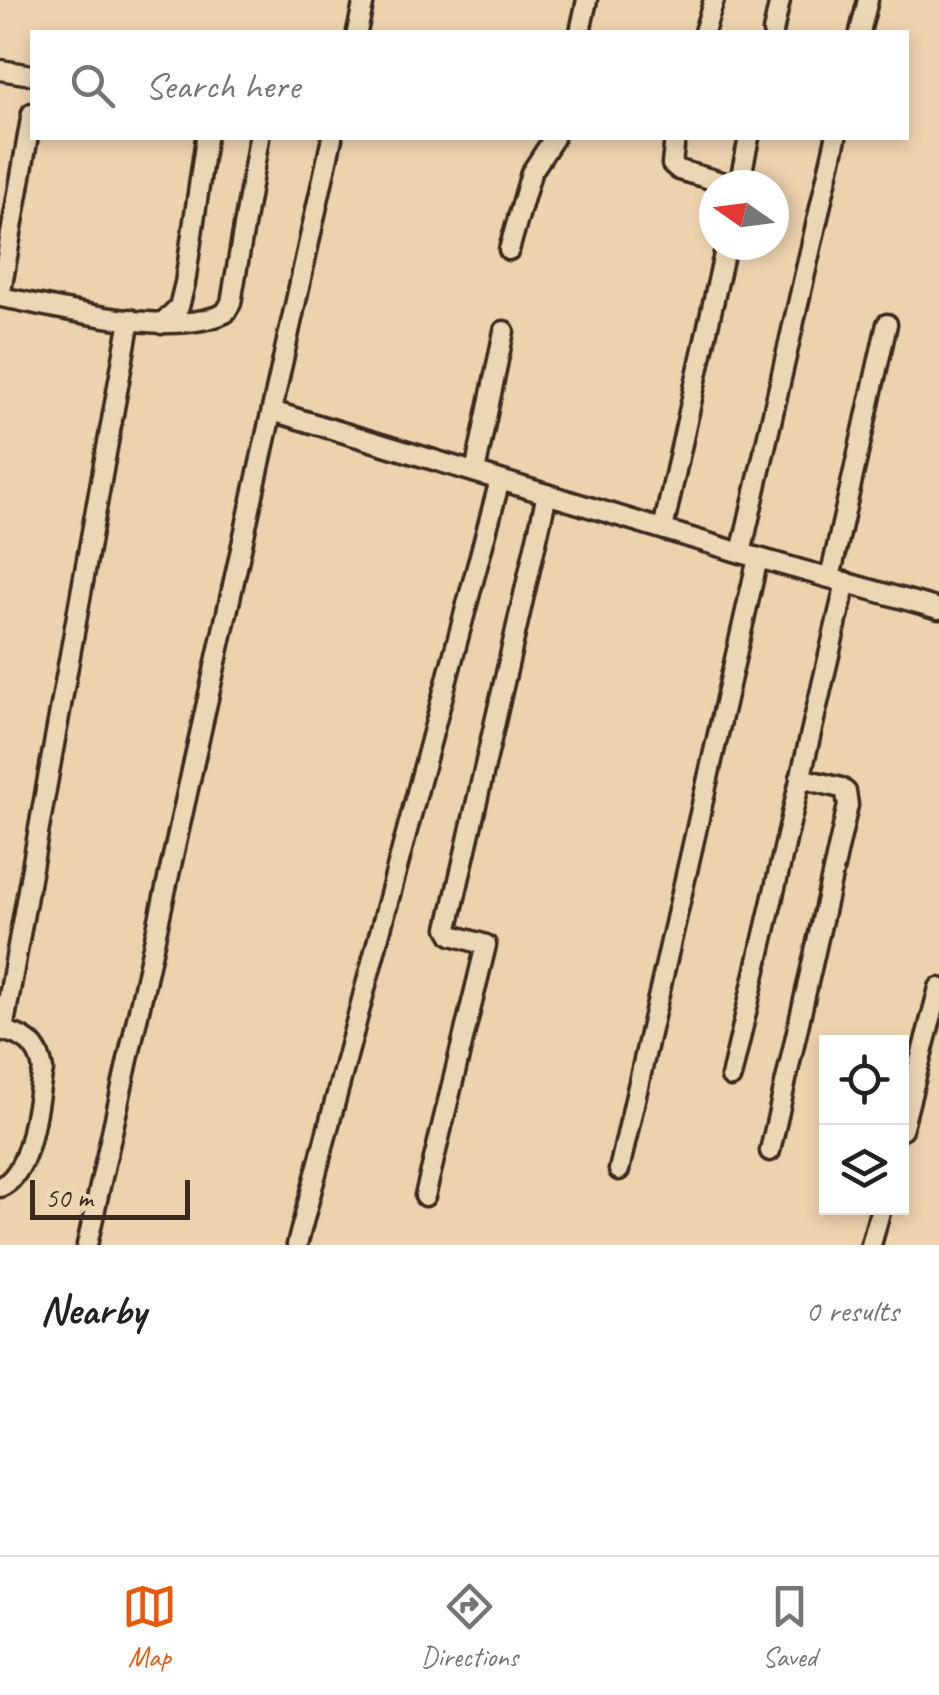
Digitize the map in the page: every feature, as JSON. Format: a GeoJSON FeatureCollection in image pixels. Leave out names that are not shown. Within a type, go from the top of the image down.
{"type":"FeatureCollection","features":[{"type":"Feature","properties":{"kind":"street"},"geometry":{"type":"LineString","coordinates":[[356,30],[364,0]]}},
{"type":"Feature","properties":{"kind":"street"},"geometry":{"type":"LineString","coordinates":[[580,30],[588,0]]}},
{"type":"Feature","properties":{"kind":"street"},"geometry":{"type":"LineString","coordinates":[[705,30],[714,0]]}},
{"type":"Feature","properties":{"kind":"street"},"geometry":{"type":"LineString","coordinates":[[773,30],[780,0]]}},
{"type":"Feature","properties":{"kind":"street"},"geometry":{"type":"LineString","coordinates":[[860,30],[868,0]]}},
{"type":"Feature","properties":{"kind":"street"},"geometry":{"type":"LineString","coordinates":[[0,70],[30,75]]}},
{"type":"Feature","properties":{"kind":"street"},"geometry":{"type":"LineString","coordinates":[[30,124],[0,297],[160,324],[214,318],[225,314],[231,303],[260,140]]}},
{"type":"Feature","properties":{"kind":"street"},"geometry":{"type":"LineString","coordinates":[[160,324],[179,307],[206,140]]}},
{"type":"Feature","properties":{"kind":"street"},"geometry":{"type":"LineString","coordinates":[[87,1245],[332,140]]}},
{"type":"Feature","properties":{"kind":"street"},"geometry":{"type":"LineString","coordinates":[[508,250],[531,173],[553,140]]}},
{"type":"Feature","properties":{"kind":"street"},"geometry":{"type":"LineString","coordinates":[[674,140],[672,164],[678,170],[699,175]]}},
{"type":"Feature","properties":{"kind":"street"},"geometry":{"type":"LineString","coordinates":[[740,170],[749,140]]}},
{"type":"Feature","properties":{"kind":"street"},"geometry":{"type":"LineString","coordinates":[[619,1170],[836,140]]}},
{"type":"Feature","properties":{"kind":"street"},"geometry":{"type":"LineString","coordinates":[[662,529],[723,260]]}},
{"type":"Feature","properties":{"kind":"street"},"geometry":{"type":"LineString","coordinates":[[0,1187],[18,1175],[26,1158],[42,1070],[35,1046],[26,1038],[1,1030],[130,319]]}},
{"type":"Feature","properties":{"kind":"street"},"geometry":{"type":"LineString","coordinates":[[731,1077],[800,778],[887,324]]}},
{"type":"Feature","properties":{"kind":"street"},"geometry":{"type":"LineString","coordinates":[[476,472],[504,331]]}},
{"type":"Feature","properties":{"kind":"street"},"geometry":{"type":"LineString","coordinates":[[272,411],[749,556],[939,608]]}},
{"type":"Feature","properties":{"kind":"street"},"geometry":{"type":"LineString","coordinates":[[297,1245],[500,480]]}},
{"type":"Feature","properties":{"kind":"street"},"geometry":{"type":"LineString","coordinates":[[425,1196],[486,946],[452,935],[448,928],[547,494]]}},
{"type":"Feature","properties":{"kind":"street"},"geometry":{"type":"LineString","coordinates":[[770,1151],[848,805],[842,788],[800,778]]}},
{"type":"Feature","properties":{"kind":"street"},"geometry":{"type":"LineString","coordinates":[[903,1125],[939,988]]}},
{"type":"Feature","properties":{"kind":"street"},"geometry":{"type":"LineString","coordinates":[[871,1245],[879,1215]]}}]}
